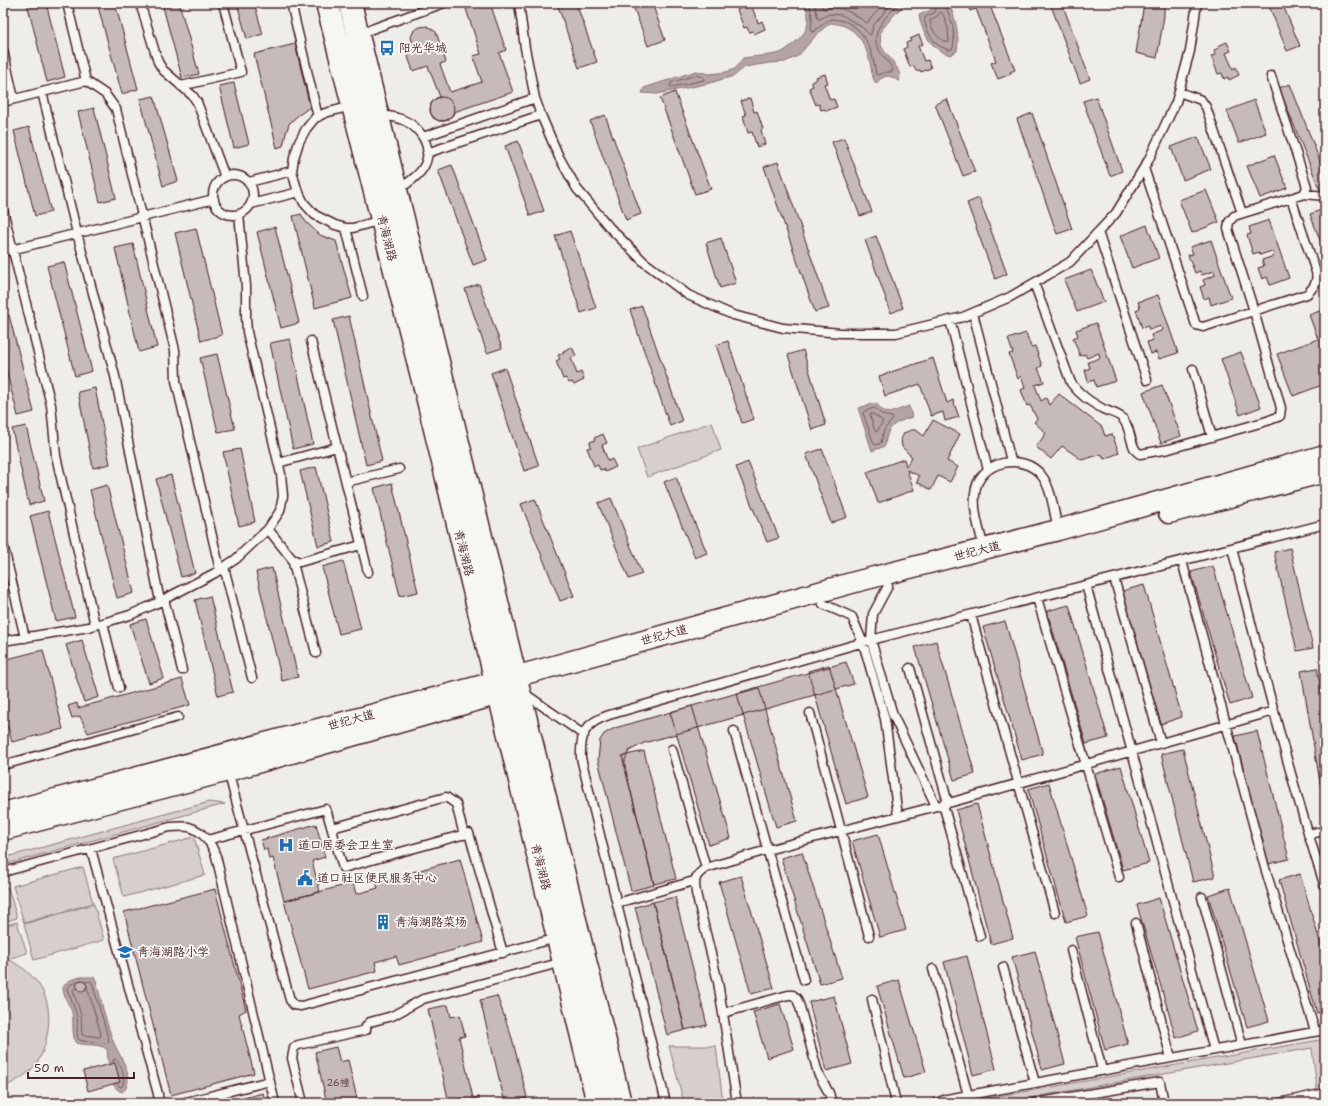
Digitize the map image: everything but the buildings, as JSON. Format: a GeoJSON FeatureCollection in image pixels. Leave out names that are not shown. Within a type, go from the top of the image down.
{"type":"FeatureCollection","features":[{"type":"Feature","properties":{"kind":"main road","name":"青海湖路"},"geometry":{"type":"LineString","coordinates":[[327,3],[366,105],[396,191],[392,217]]}},
{"type":"Feature","properties":{"kind":"main road","name":"青海湖路"},"geometry":{"type":"LineString","coordinates":[[350,3],[358,34],[366,105],[392,217],[507,685],[620,1103]]}},
{"type":"Feature","properties":{"kind":"main road","name":"青海湖路"},"geometry":{"type":"LineString","coordinates":[[507,685],[558,938],[598,1103]]}},
{"type":"Feature","properties":{"kind":"street","name":"世纪大道"},"geometry":{"type":"LineString","coordinates":[[3,830],[228,771],[507,685],[855,582],[984,550],[1325,455]]}},
{"type":"Feature","properties":{"kind":"street","name":"世纪大道"},"geometry":{"type":"LineString","coordinates":[[3,813],[823,604],[1325,472]]}},
{"type":"Feature","properties":{"kind":"lane"},"geometry":{"type":"LineString","coordinates":[[67,3],[86,81],[105,94],[116,109],[175,350],[176,381],[222,568],[252,678]]}},
{"type":"Feature","properties":{"kind":"lane"},"geometry":{"type":"LineString","coordinates":[[140,3],[158,62],[163,70],[193,96],[197,102],[225,177]]}},
{"type":"Feature","properties":{"kind":"lane"},"geometry":{"type":"LineString","coordinates":[[181,86],[241,72],[223,3]]}},
{"type":"Feature","properties":{"kind":"lane"},"geometry":{"type":"LineString","coordinates":[[291,3],[318,117]]}},
{"type":"Feature","properties":{"kind":"lane"},"geometry":{"type":"LineString","coordinates":[[358,34],[444,3]]}},
{"type":"Feature","properties":{"kind":"lane"},"geometry":{"type":"LineString","coordinates":[[519,3],[525,48],[535,98],[541,115],[559,157],[577,189],[610,228],[644,262],[688,295],[733,315],[789,329],[841,333],[896,332],[950,320],[973,313],[1010,297],[1070,262],[1116,213],[1144,168],[1176,102],[1190,51],[1197,3]]}},
{"type":"Feature","properties":{"kind":"lane"},"geometry":{"type":"LineString","coordinates":[[3,50],[14,99]]}},
{"type":"Feature","properties":{"kind":"lane"},"geometry":{"type":"LineString","coordinates":[[1271,76],[1307,187],[1304,194]]}},
{"type":"Feature","properties":{"kind":"lane"},"geometry":{"type":"LineString","coordinates":[[3,102],[86,81]]}},
{"type":"Feature","properties":{"kind":"lane"},"geometry":{"type":"LineString","coordinates":[[42,92],[76,233],[115,376],[162,600],[182,670]]}},
{"type":"Feature","properties":{"kind":"lane"},"geometry":{"type":"LineString","coordinates":[[1179,92],[1201,100],[1206,107],[1242,213]]}},
{"type":"Feature","properties":{"kind":"lane"},"geometry":{"type":"LineString","coordinates":[[423,137],[535,98]]}},
{"type":"Feature","properties":{"kind":"lane"},"geometry":{"type":"LineString","coordinates":[[392,217],[353,228],[346,228],[335,225],[315,215],[304,203],[298,192],[292,171],[299,142],[306,129],[315,118],[325,113],[366,105],[404,120],[420,132],[427,147],[427,153],[423,168],[414,178],[396,191]]}},
{"type":"Feature","properties":{"kind":"lane"},"geometry":{"type":"LineString","coordinates":[[427,153],[541,115]]}},
{"type":"Feature","properties":{"kind":"lane"},"geometry":{"type":"LineString","coordinates":[[1144,168],[1196,325],[1203,327],[1307,294],[1314,287],[1317,279],[1316,272],[1291,198]]}},
{"type":"Feature","properties":{"kind":"lane"},"geometry":{"type":"LineString","coordinates":[[249,182],[292,171]]}},
{"type":"Feature","properties":{"kind":"lane"},"geometry":{"type":"LineString","coordinates":[[231,175],[238,175],[249,182],[253,194],[251,204],[245,211],[232,215],[220,210],[214,199],[215,186],[219,180],[231,175]]}},
{"type":"Feature","properties":{"kind":"lane"},"geometry":{"type":"LineString","coordinates":[[251,204],[298,192]]}},
{"type":"Feature","properties":{"kind":"lane"},"geometry":{"type":"LineString","coordinates":[[1034,283],[1071,383],[1080,394],[1122,419],[1128,428],[1134,447],[1140,454],[1169,449],[1267,421],[1280,416],[1280,408],[1254,311],[1228,229],[1229,222],[1234,216],[1242,213],[1304,194],[1325,196]]}},
{"type":"Feature","properties":{"kind":"lane"},"geometry":{"type":"LineString","coordinates":[[3,252],[214,199]]}},
{"type":"Feature","properties":{"kind":"lane"},"geometry":{"type":"LineString","coordinates":[[3,210],[51,405],[56,456],[99,624],[119,688]]}},
{"type":"Feature","properties":{"kind":"lane"},"geometry":{"type":"LineString","coordinates":[[3,641],[99,624],[130,614],[162,600],[236,559],[268,529],[280,511],[283,496],[281,474],[247,332],[246,286],[239,214]]}},
{"type":"Feature","properties":{"kind":"lane"},"geometry":{"type":"LineString","coordinates":[[346,228],[363,296]]}},
{"type":"Feature","properties":{"kind":"lane"},"geometry":{"type":"LineString","coordinates":[[1098,232],[1147,380]]}},
{"type":"Feature","properties":{"kind":"lane"},"geometry":{"type":"LineString","coordinates":[[973,313],[1011,461]]}},
{"type":"Feature","properties":{"kind":"lane"},"geometry":{"type":"LineString","coordinates":[[950,320],[988,470]]}},
{"type":"Feature","properties":{"kind":"lane"},"geometry":{"type":"LineString","coordinates":[[311,341],[368,572]]}},
{"type":"Feature","properties":{"kind":"lane"},"geometry":{"type":"LineString","coordinates":[[1193,370],[1212,437]]}},
{"type":"Feature","properties":{"kind":"lane"},"geometry":{"type":"LineString","coordinates":[[278,463],[337,447]]}},
{"type":"Feature","properties":{"kind":"lane"},"geometry":{"type":"LineString","coordinates":[[984,550],[975,506],[975,493],[979,480],[988,470],[999,464],[1011,461],[1023,463],[1034,468],[1043,477],[1048,488],[1058,530]]}},
{"type":"Feature","properties":{"kind":"lane"},"geometry":{"type":"LineString","coordinates":[[346,482],[399,469]]}},
{"type":"Feature","properties":{"kind":"lane"},"geometry":{"type":"LineString","coordinates":[[666,1103],[581,758],[581,743],[587,727],[597,719],[871,640],[1325,524]]}},
{"type":"Feature","properties":{"kind":"lane"},"geometry":{"type":"LineString","coordinates":[[268,529],[292,558],[300,562],[361,545]]}},
{"type":"Feature","properties":{"kind":"lane"},"geometry":{"type":"LineString","coordinates":[[3,544],[25,638]]}},
{"type":"Feature","properties":{"kind":"lane"},"geometry":{"type":"LineString","coordinates":[[1232,548],[1308,834],[1325,887]]}},
{"type":"Feature","properties":{"kind":"lane"},"geometry":{"type":"LineString","coordinates":[[292,558],[316,653]]}},
{"type":"Feature","properties":{"kind":"lane"},"geometry":{"type":"LineString","coordinates":[[1182,561],[1265,868],[1315,1032]]}},
{"type":"Feature","properties":{"kind":"lane"},"geometry":{"type":"LineString","coordinates":[[1114,578],[1161,743]]}},
{"type":"Feature","properties":{"kind":"lane"},"geometry":{"type":"LineString","coordinates":[[888,586],[873,614],[871,640],[893,715],[942,804]]}},
{"type":"Feature","properties":{"kind":"lane"},"geometry":{"type":"LineString","coordinates":[[1086,586],[1214,1050]]}},
{"type":"Feature","properties":{"kind":"lane"},"geometry":{"type":"LineString","coordinates":[[1037,598],[1119,877]]}},
{"type":"Feature","properties":{"kind":"lane"},"geometry":{"type":"LineString","coordinates":[[823,604],[852,617],[863,643],[885,719],[898,816]]}},
{"type":"Feature","properties":{"kind":"lane"},"geometry":{"type":"LineString","coordinates":[[971,615],[1055,913]]}},
{"type":"Feature","properties":{"kind":"lane"},"geometry":{"type":"LineString","coordinates":[[910,668],[942,804],[980,936]]}},
{"type":"Feature","properties":{"kind":"lane"},"geometry":{"type":"LineString","coordinates":[[507,685],[584,734]]}},
{"type":"Feature","properties":{"kind":"lane"},"geometry":{"type":"LineString","coordinates":[[737,1103],[718,982],[696,893],[694,880],[699,872],[706,868],[767,850],[1087,764],[1274,710]]}},
{"type":"Feature","properties":{"kind":"lane"},"geometry":{"type":"LineString","coordinates":[[810,713],[869,936]]}},
{"type":"Feature","properties":{"kind":"lane"},"geometry":{"type":"LineString","coordinates":[[3,765],[178,717]]}},
{"type":"Feature","properties":{"kind":"lane"},"geometry":{"type":"LineString","coordinates":[[734,731],[804,980]]}},
{"type":"Feature","properties":{"kind":"lane"},"geometry":{"type":"LineString","coordinates":[[672,749],[706,868]]}},
{"type":"Feature","properties":{"kind":"lane"},"geometry":{"type":"LineString","coordinates":[[228,771],[290,1000],[294,1005],[301,1006],[558,938]]}},
{"type":"Feature","properties":{"kind":"lane"},"geometry":{"type":"LineString","coordinates":[[332,828],[446,797],[456,804],[464,835]]}},
{"type":"Feature","properties":{"kind":"lane"},"geometry":{"type":"LineString","coordinates":[[207,840],[326,809],[343,868],[469,833],[502,953]]}},
{"type":"Feature","properties":{"kind":"lane"},"geometry":{"type":"LineString","coordinates":[[3,872],[170,827],[189,827],[202,834],[213,847],[216,856],[275,1103]]}},
{"type":"Feature","properties":{"kind":"lane"},"geometry":{"type":"LineString","coordinates":[[1308,834],[1325,831]]}},
{"type":"Feature","properties":{"kind":"lane"},"geometry":{"type":"LineString","coordinates":[[91,849],[158,1094],[159,1103]]}},
{"type":"Feature","properties":{"kind":"lane"},"geometry":{"type":"LineString","coordinates":[[617,903],[694,880]]}},
{"type":"Feature","properties":{"kind":"lane"},"geometry":{"type":"LineString","coordinates":[[1202,897],[1242,1045]]}},
{"type":"Feature","properties":{"kind":"lane"},"geometry":{"type":"LineString","coordinates":[[1136,923],[1171,1058]]}},
{"type":"Feature","properties":{"kind":"lane"},"geometry":{"type":"LineString","coordinates":[[1071,950],[1102,1070]]}},
{"type":"Feature","properties":{"kind":"lane"},"geometry":{"type":"LineString","coordinates":[[303,1103],[292,1058],[294,1048],[298,1045],[366,1030],[366,1026],[370,1022],[392,1016],[423,1000],[564,961]]}},
{"type":"Feature","properties":{"kind":"lane"},"geometry":{"type":"LineString","coordinates":[[1003,967],[1035,1083]]}},
{"type":"Feature","properties":{"kind":"lane"},"geometry":{"type":"LineString","coordinates":[[933,969],[968,1095]]}},
{"type":"Feature","properties":{"kind":"lane"},"geometry":{"type":"LineString","coordinates":[[723,1013],[788,995],[793,995],[797,999],[800,1007],[818,1073],[829,1093],[832,1103]]}},
{"type":"Feature","properties":{"kind":"lane"},"geometry":{"type":"LineString","coordinates":[[872,999],[896,1103]]}},
{"type":"Feature","properties":{"kind":"lane"},"geometry":{"type":"LineString","coordinates":[[936,1103],[946,1099],[1325,1030]]}},
{"type":"Feature","properties":{"kind":"lane"},"geometry":{"type":"LineString","coordinates":[[182,1103],[270,1081]]}},
{"type":"Feature","properties":{"kind":"lane"},"geometry":{"type":"LineString","coordinates":[[1034,1103],[1160,1082],[1164,1103]]}},
{"type":"Feature","properties":{"kind":"lane"},"geometry":{"type":"LineString","coordinates":[[1279,1103],[1325,1093]]}},
{"type":"Feature","properties":{"kind":"shaded area"},"geometry":{"type":"Polygon","coordinates":[[[712,422],[721,450],[647,477],[637,449],[712,422]]]}},
{"type":"Feature","properties":{"kind":"shaded area"},"geometry":{"type":"Polygon","coordinates":[[[209,802],[225,804],[3,865],[3,858],[209,802]]]}},
{"type":"Feature","properties":{"kind":"shaded area"},"geometry":{"type":"Polygon","coordinates":[[[194,837],[205,875],[124,897],[113,859],[194,837]]]}},
{"type":"Feature","properties":{"kind":"shaded area"},"geometry":{"type":"Polygon","coordinates":[[[83,867],[93,903],[24,923],[13,886],[83,867]]]}},
{"type":"Feature","properties":{"kind":"shaded area"},"geometry":{"type":"Polygon","coordinates":[[[8,887],[17,918],[3,922],[3,888],[8,887]]]}},
{"type":"Feature","properties":{"kind":"shaded area"},"geometry":{"type":"Polygon","coordinates":[[[94,904],[104,940],[34,960],[24,924],[94,904]]]}},
{"type":"Feature","properties":{"kind":"shaded area"},"geometry":{"type":"Polygon","coordinates":[[[17,922],[27,953],[8,959],[30,974],[43,992],[47,1002],[49,1014],[48,1026],[46,1040],[41,1056],[31,1070],[3,1088],[3,926],[17,922]]]}},
{"type":"Feature","properties":{"kind":"shaded area"},"geometry":{"type":"Polygon","coordinates":[[[1325,1039],[1325,1088],[1317,1089],[1312,1048],[1000,1103],[960,1103],[1325,1039]]]}},
{"type":"Feature","properties":{"kind":"shaded area"},"geometry":{"type":"Polygon","coordinates":[[[669,1046],[716,1046],[723,1103],[684,1103],[669,1046]]]}},
{"type":"Feature","properties":{"kind":"water"},"geometry":{"type":"Polygon","coordinates":[[[805,3],[906,3],[880,32],[881,45],[897,67],[900,77],[899,82],[890,76],[887,76],[881,78],[876,84],[872,75],[867,52],[860,39],[845,26],[830,23],[817,34],[798,56],[785,62],[745,67],[734,76],[706,84],[657,94],[642,93],[644,88],[696,71],[710,74],[726,72],[735,69],[743,58],[771,55],[782,52],[802,35],[807,26],[808,16],[805,3]]]}},
{"type":"Feature","properties":{"kind":"water"},"geometry":{"type":"Polygon","coordinates":[[[932,3],[949,3],[956,26],[958,44],[957,51],[950,55],[935,47],[927,37],[921,24],[919,15],[931,10],[932,3]]]}},
{"type":"Feature","properties":{"kind":"water"},"geometry":{"type":"Polygon","coordinates":[[[876,403],[882,410],[890,413],[909,406],[912,417],[900,421],[892,426],[886,439],[885,446],[872,451],[858,408],[876,403]]]}},
{"type":"Feature","properties":{"kind":"water"},"geometry":{"type":"Polygon","coordinates":[[[81,977],[94,977],[96,980],[103,1009],[114,1043],[126,1069],[128,1079],[127,1085],[122,1092],[117,1089],[111,1080],[107,1049],[96,1045],[76,1043],[74,1039],[72,1012],[65,997],[63,988],[68,982],[81,977]]]}},
{"type":"Feature","properties":{"kind":"place","name":"阳光华城"},"geometry":{"type":"Point","coordinates":[387,48]}},
{"type":"Feature","properties":{"kind":"place","name":"道口居委会卫生室"},"geometry":{"type":"Point","coordinates":[286,845]}},
{"type":"Feature","properties":{"kind":"place","name":"道口社区便民服务中心"},"geometry":{"type":"Point","coordinates":[305,878]}},
{"type":"Feature","properties":{"kind":"place","name":"青海湖路菜场"},"geometry":{"type":"Point","coordinates":[383,922]}},
{"type":"Feature","properties":{"kind":"place","name":"青海湖路小学"},"geometry":{"type":"Point","coordinates":[125,952]}}]}
